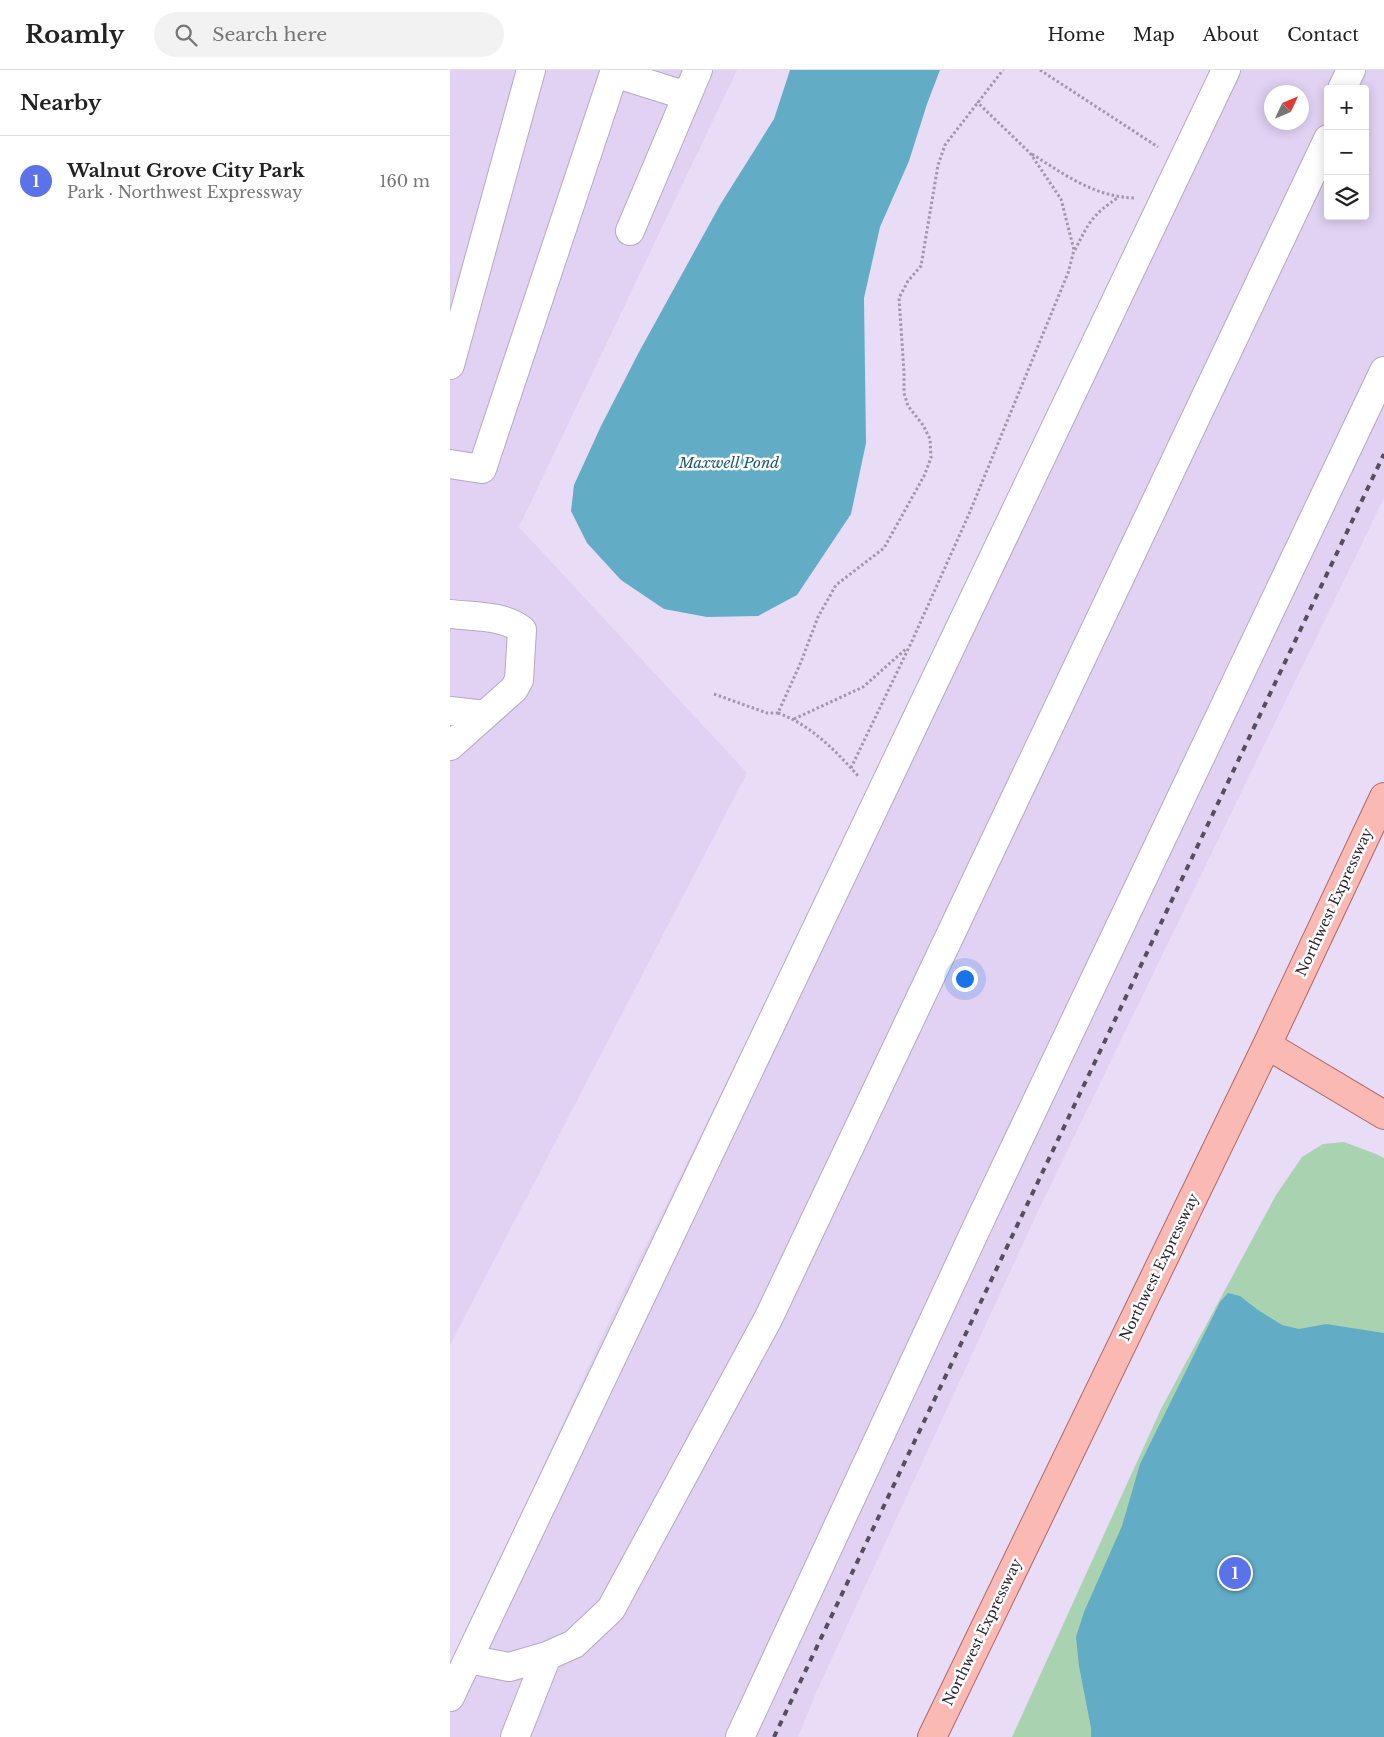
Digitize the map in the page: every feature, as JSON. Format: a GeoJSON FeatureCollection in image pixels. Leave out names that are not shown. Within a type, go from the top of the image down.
{"type":"FeatureCollection","features":[{"type":"Feature","properties":{"kind":"main road","name":"Northwest Expressway"},"geometry":{"type":"LineString","coordinates":[[932,1737],[1267,1045],[1384,797]]}},
{"type":"Feature","properties":{"kind":"main road"},"geometry":{"type":"LineString","coordinates":[[1267,1045],[1384,1115]]}},
{"type":"Feature","properties":{"kind":"lane"},"geometry":{"type":"LineString","coordinates":[[450,365],[531,70]]}},
{"type":"Feature","properties":{"kind":"lane"},"geometry":{"type":"LineString","coordinates":[[630,231],[698,70]]}},
{"type":"Feature","properties":{"kind":"lane"},"geometry":{"type":"LineString","coordinates":[[450,1697],[1226,70]]}},
{"type":"Feature","properties":{"kind":"lane"},"geometry":{"type":"LineString","coordinates":[[1344,85],[1351,70]]}},
{"type":"Feature","properties":{"kind":"lane"},"geometry":{"type":"LineString","coordinates":[[450,464],[482,469],[610,71],[687,96]]}},
{"type":"Feature","properties":{"kind":"lane"},"geometry":{"type":"LineString","coordinates":[[468,1659],[509,1668],[547,1656],[574,1644],[611,1609],[768,1320],[1324,147]]}},
{"type":"Feature","properties":{"kind":"lane"},"geometry":{"type":"LineString","coordinates":[[740,1737],[973,1236],[1384,371]]}},
{"type":"Feature","properties":{"kind":"lane"},"geometry":{"type":"LineString","coordinates":[[450,614],[501,620],[516,625],[522,630],[519,680],[514,689],[450,746]]}},
{"type":"Feature","properties":{"kind":"lane"},"geometry":{"type":"LineString","coordinates":[[450,712],[484,716]]}},
{"type":"Feature","properties":{"kind":"lane"},"geometry":{"type":"LineString","coordinates":[[515,1737],[547,1656]]}},
{"type":"Feature","properties":{"kind":"path"},"geometry":{"type":"LineString","coordinates":[[778,713],[818,617],[836,585],[884,548],[924,476],[931,458],[930,439],[923,425],[908,406],[904,393],[899,298],[908,281],[921,266],[938,165],[945,145],[1003,70]]}},
{"type":"Feature","properties":{"kind":"path"},"geometry":{"type":"LineString","coordinates":[[1040,70],[1182,163]]}},
{"type":"Feature","properties":{"kind":"path"},"geometry":{"type":"LineString","coordinates":[[977,102],[1030,152],[1077,183],[1119,197],[1165,198]]}},
{"type":"Feature","properties":{"kind":"path"},"geometry":{"type":"LineString","coordinates":[[1030,152],[1061,199],[1074,250]]}},
{"type":"Feature","properties":{"kind":"path"},"geometry":{"type":"LineString","coordinates":[[851,768],[973,505],[1068,273],[1074,250],[1091,220],[1102,208],[1119,197]]}},
{"type":"Feature","properties":{"kind":"path"},"geometry":{"type":"LineString","coordinates":[[794,719],[863,687],[909,646]]}},
{"type":"Feature","properties":{"kind":"path"},"geometry":{"type":"LineString","coordinates":[[714,694],[767,713],[778,713],[794,719],[811,730],[851,768],[879,799]]}},
{"type":"Feature","properties":{"kind":"shaded area"},"geometry":{"type":"Polygon","coordinates":[[[450,70],[737,70],[519,527],[747,773],[450,1345],[450,70]]]}},
{"type":"Feature","properties":{"kind":"shaded area"},"geometry":{"type":"Polygon","coordinates":[[[1220,70],[1384,70],[1384,498],[1038,1211],[816,1693],[798,1737],[450,1737],[450,1669],[620,1298],[1094,336],[1220,70]]]}},
{"type":"Feature","properties":{"kind":"green space"},"geometry":{"type":"Polygon","coordinates":[[[1344,1142],[1384,1158],[1384,1737],[1012,1737],[1161,1409],[1276,1195],[1302,1157],[1323,1144],[1344,1142]]]}},
{"type":"Feature","properties":{"kind":"water","name":"Maxwell Pond"},"geometry":{"type":"Polygon","coordinates":[[[790,70],[940,70],[909,161],[880,227],[864,298],[866,443],[851,514],[797,595],[758,616],[707,617],[664,609],[621,580],[587,543],[571,511],[574,485],[601,426],[639,352],[720,205],[774,119],[790,70]]]}},
{"type":"Feature","properties":{"kind":"water"},"geometry":{"type":"Polygon","coordinates":[[[1228,1293],[1240,1296],[1282,1325],[1299,1329],[1326,1324],[1384,1333],[1384,1737],[1091,1737],[1076,1637],[1084,1612],[1122,1526],[1140,1464],[1220,1302],[1228,1293]]]}},
{"type":"Feature","properties":{"kind":"railway"},"geometry":{"type":"LineString","coordinates":[[774,1737],[1384,454]]}},
{"type":"Feature","properties":{"kind":"place","name":"Walnut Grove City Park"},"geometry":{"type":"Point","coordinates":[1235,1573]}}]}
